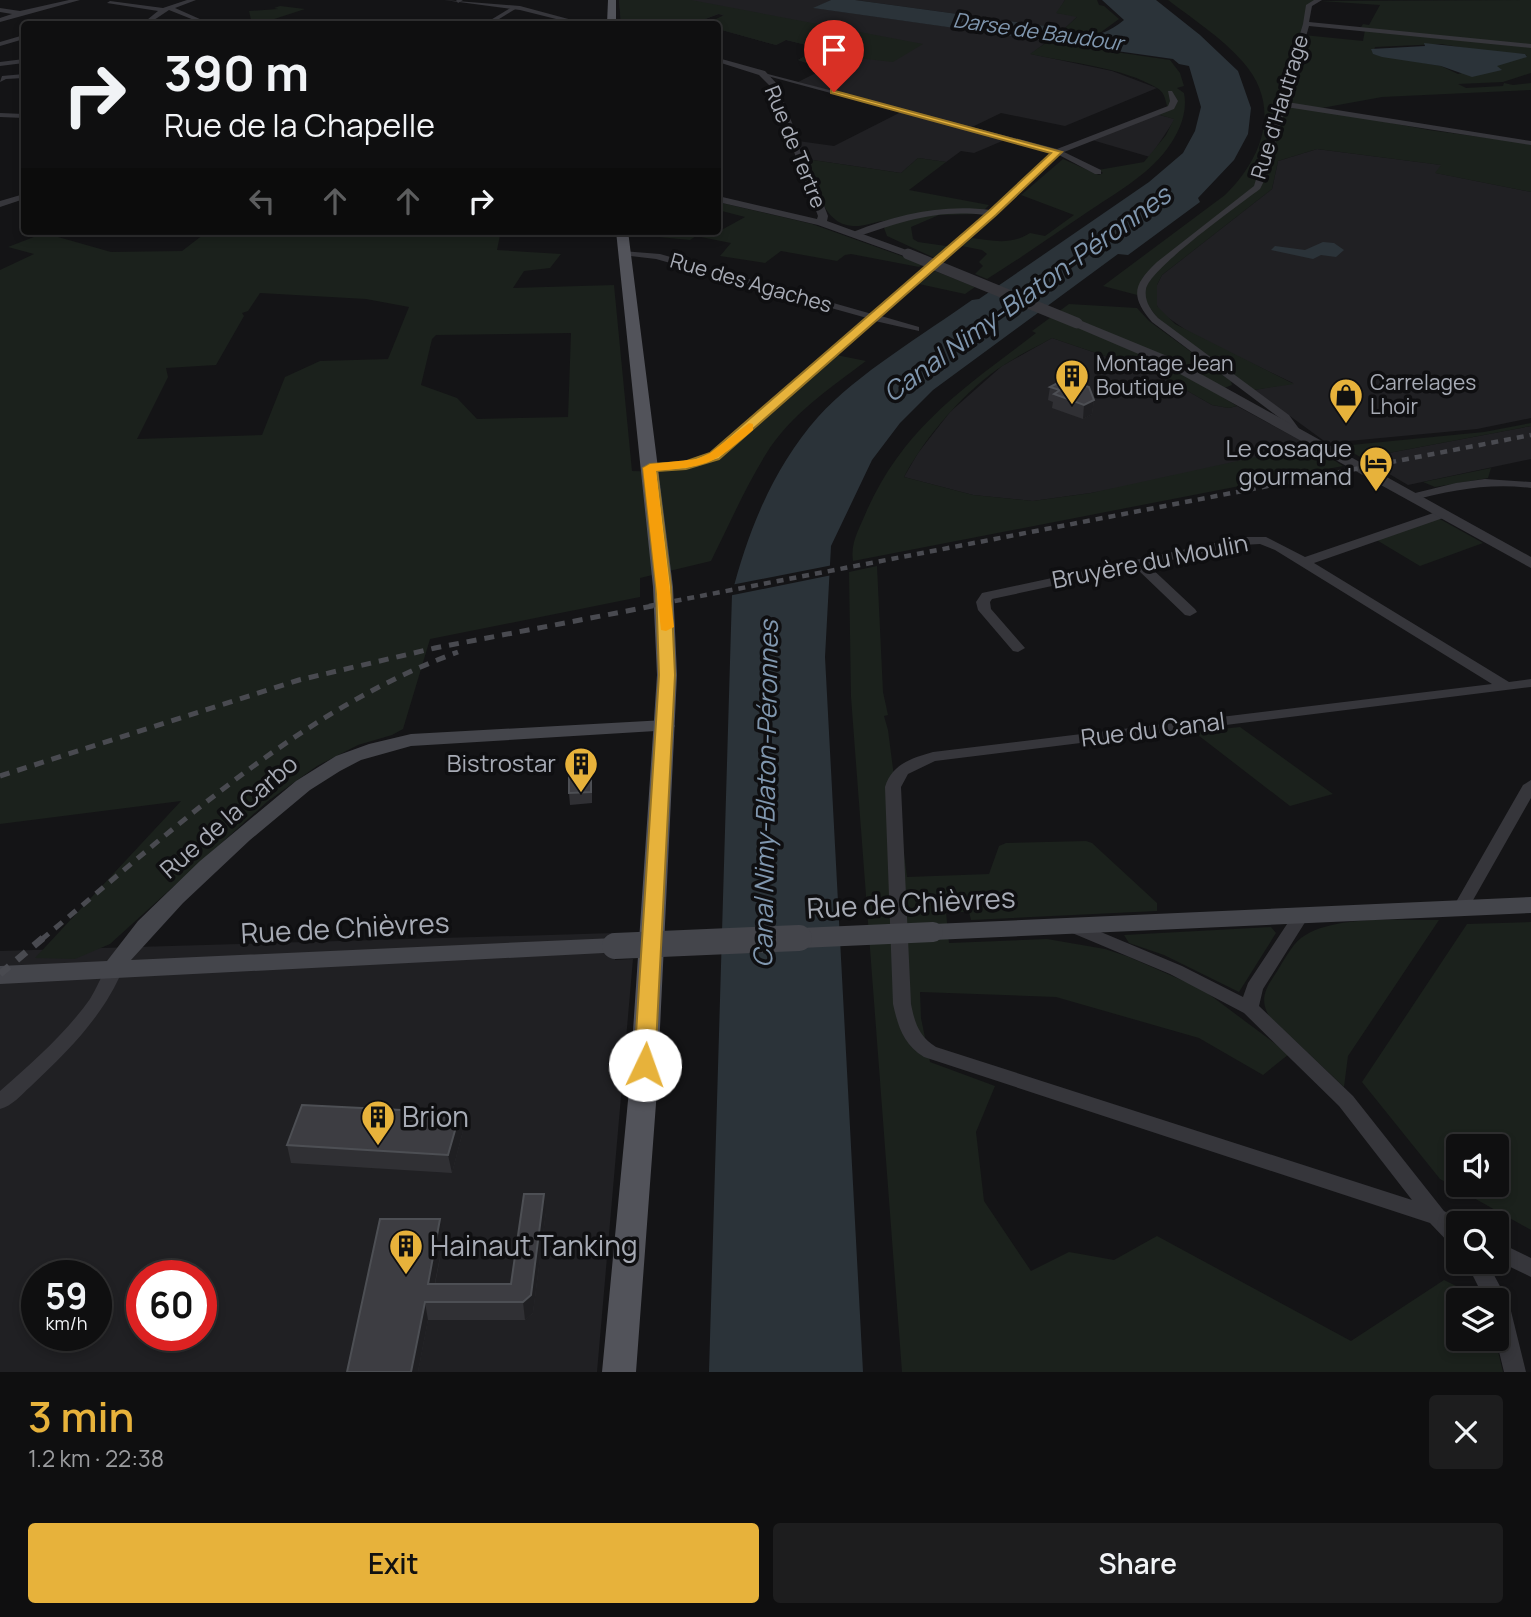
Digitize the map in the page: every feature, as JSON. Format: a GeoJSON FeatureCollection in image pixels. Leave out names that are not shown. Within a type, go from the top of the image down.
{"type":"FeatureCollection","features":[{"type":"Feature","properties":{"kind":"main road"},"geometry":{"type":"LineString","coordinates":[[612,0],[612,21]]}},
{"type":"Feature","properties":{"kind":"main road"},"geometry":{"type":"LineString","coordinates":[[619,1372],[643,1090],[665,726],[666,627],[623,235]]}},
{"type":"Feature","properties":{"kind":"main road","name":"Rue de la Carbo"},"geometry":{"type":"LineString","coordinates":[[114,969],[118,957],[149,923],[223,854],[298,788],[352,757],[378,747],[411,740],[665,726]]}},
{"type":"Feature","properties":{"kind":"main road","name":"Rue de Chièvres"},"geometry":{"type":"LineString","coordinates":[[0,975],[1531,905]]}},
{"type":"Feature","properties":{"kind":"street"},"geometry":{"type":"LineString","coordinates":[[0,20],[77,0]]}},
{"type":"Feature","properties":{"kind":"street"},"geometry":{"type":"LineString","coordinates":[[149,21],[167,9],[193,0]]}},
{"type":"Feature","properties":{"kind":"street"},"geometry":{"type":"LineString","coordinates":[[448,0],[514,8],[570,21]]}},
{"type":"Feature","properties":{"kind":"street"},"geometry":{"type":"LineString","coordinates":[[495,5],[506,0]]}},
{"type":"Feature","properties":{"kind":"street"},"geometry":{"type":"LineString","coordinates":[[492,21],[531,0]]}},
{"type":"Feature","properties":{"kind":"street","name":"Rue d'Hautrage"},"geometry":{"type":"LineString","coordinates":[[1294,430],[1285,417],[1254,394],[1236,390],[1155,320],[1143,305],[1141,285],[1160,264],[1257,187],[1306,24],[1308,5],[1319,0]]}},
{"type":"Feature","properties":{"kind":"street"},"geometry":{"type":"LineString","coordinates":[[110,3],[167,9],[200,21]]}},
{"type":"Feature","properties":{"kind":"street"},"geometry":{"type":"LineString","coordinates":[[0,10],[19,13]]}},
{"type":"Feature","properties":{"kind":"street"},"geometry":{"type":"LineString","coordinates":[[1306,24],[1531,46]]}},
{"type":"Feature","properties":{"kind":"street"},"geometry":{"type":"LineString","coordinates":[[0,44],[21,38]]}},
{"type":"Feature","properties":{"kind":"street"},"geometry":{"type":"LineString","coordinates":[[0,64],[21,61]]}},
{"type":"Feature","properties":{"kind":"street"},"geometry":{"type":"LineString","coordinates":[[721,61],[1058,152],[1098,172]]}},
{"type":"Feature","properties":{"kind":"street","name":"Rue de Tertre"},"geometry":{"type":"LineString","coordinates":[[762,74],[775,88],[823,216],[821,223]]}},
{"type":"Feature","properties":{"kind":"street"},"geometry":{"type":"LineString","coordinates":[[0,80],[4,77],[21,76]]}},
{"type":"Feature","properties":{"kind":"street"},"geometry":{"type":"LineString","coordinates":[[12,86],[21,84]]}},
{"type":"Feature","properties":{"kind":"street"},"geometry":{"type":"LineString","coordinates":[[650,468],[686,466],[715,456],[1058,152],[1171,107],[1174,101],[1170,92]]}},
{"type":"Feature","properties":{"kind":"street"},"geometry":{"type":"LineString","coordinates":[[1283,104],[1531,143]]}},
{"type":"Feature","properties":{"kind":"street"},"geometry":{"type":"LineString","coordinates":[[0,115],[21,116]]}},
{"type":"Feature","properties":{"kind":"street"},"geometry":{"type":"LineString","coordinates":[[0,204],[21,197]]}},
{"type":"Feature","properties":{"kind":"street","name":"Rue de Tertre"},"geometry":{"type":"LineString","coordinates":[[721,200],[856,234],[1236,390],[1294,430],[1358,468],[1531,564]]}},
{"type":"Feature","properties":{"kind":"street"},"geometry":{"type":"LineString","coordinates":[[856,234],[893,219],[926,211],[956,209],[992,213]]}},
{"type":"Feature","properties":{"kind":"street","name":"Rue des Agaches"},"geometry":{"type":"LineString","coordinates":[[625,253],[657,256],[916,330]]}},
{"type":"Feature","properties":{"kind":"street"},"geometry":{"type":"LineString","coordinates":[[1411,497],[1485,481],[1531,485]]}},
{"type":"Feature","properties":{"kind":"street"},"geometry":{"type":"LineString","coordinates":[[1304,562],[1441,514]]}},
{"type":"Feature","properties":{"kind":"street","name":"Bruyère du Moulin"},"geometry":{"type":"LineString","coordinates":[[1018,648],[985,610],[987,596],[1249,540],[1267,541],[1506,686]]}},
{"type":"Feature","properties":{"kind":"street"},"geometry":{"type":"LineString","coordinates":[[1139,564],[1190,612]]}},
{"type":"Feature","properties":{"kind":"street","name":"Rue du Canal"},"geometry":{"type":"LineString","coordinates":[[1437,1217],[930,1052],[919,1046],[909,1036],[902,1004],[894,777],[913,763],[966,752],[1531,683]]}},
{"type":"Feature","properties":{"kind":"street"},"geometry":{"type":"LineString","coordinates":[[1460,909],[1531,785]]}},
{"type":"Feature","properties":{"kind":"street"},"geometry":{"type":"LineString","coordinates":[[1250,1008],[1254,988],[1301,916]]}},
{"type":"Feature","properties":{"kind":"street"},"geometry":{"type":"LineString","coordinates":[[1070,926],[1176,970],[1250,1008],[1346,1101],[1446,1226]]}},
{"type":"Feature","properties":{"kind":"street","name":"Rue de la Carbo"},"geometry":{"type":"LineString","coordinates":[[0,1102],[70,1035],[111,980],[114,969]]}},
{"type":"Feature","properties":{"kind":"street"},"geometry":{"type":"LineString","coordinates":[[1437,1217],[1446,1222]]}},
{"type":"Feature","properties":{"kind":"street"},"geometry":{"type":"LineString","coordinates":[[1509,1257],[1531,1268]]}},
{"type":"Feature","properties":{"kind":"street"},"geometry":{"type":"LineString","coordinates":[[1482,1274],[1498,1303],[1515,1372]]}},
{"type":"Feature","properties":{"kind":"shaded area"},"geometry":{"type":"Polygon","coordinates":[[[619,0],[831,0],[815,8],[1048,41],[1031,54],[1112,71],[1157,88],[1065,126],[1001,113],[970,128],[1007,139],[974,153],[961,151],[946,162],[918,158],[901,173],[806,159],[798,141],[834,146],[903,111],[798,82],[824,69],[798,60],[819,48],[786,40],[776,45],[721,30],[721,21],[713,21],[724,16],[719,14],[700,21],[621,21],[619,0]]]}},
{"type":"Feature","properties":{"kind":"shaded area"},"geometry":{"type":"Polygon","coordinates":[[[619,0],[691,0],[923,44],[893,62],[849,57],[825,69],[798,60],[819,48],[786,40],[776,45],[721,30],[721,21],[712,21],[724,15],[718,14],[700,21],[621,21],[619,0]]]}},
{"type":"Feature","properties":{"kind":"shaded area"},"geometry":{"type":"Polygon","coordinates":[[[855,0],[1065,0],[1057,13],[1078,16],[1063,30],[1069,33],[1066,34],[1046,26],[855,0]]]}},
{"type":"Feature","properties":{"kind":"shaded area"},"geometry":{"type":"Polygon","coordinates":[[[1065,0],[1097,0],[1099,5],[1119,19],[1097,35],[1062,31],[1077,17],[1056,13],[1065,0]]]}},
{"type":"Feature","properties":{"kind":"shaded area"},"geometry":{"type":"Polygon","coordinates":[[[1168,0],[1319,0],[1309,5],[1303,35],[1363,41],[1365,30],[1360,29],[1363,24],[1369,25],[1380,5],[1320,1],[1531,0],[1531,73],[1503,82],[1458,84],[1466,88],[1531,83],[1531,90],[1382,97],[1316,109],[1429,130],[1531,144],[1531,192],[1435,173],[1441,165],[1317,149],[1278,161],[1272,189],[1162,275],[1157,285],[1157,306],[1175,324],[1294,384],[1254,390],[1156,317],[1151,309],[1146,309],[1141,296],[1103,286],[1225,195],[1249,165],[1263,131],[1262,96],[1255,79],[1243,62],[1207,29],[1168,0]],[[1441,44],[1375,47],[1373,54],[1441,66],[1458,74],[1527,56],[1441,44]]]}},
{"type":"Feature","properties":{"kind":"shaded area"},"geometry":{"type":"Polygon","coordinates":[[[280,6],[305,9],[268,21],[251,21],[249,11],[278,9],[274,8],[280,6]]]}},
{"type":"Feature","properties":{"kind":"shaded area"},"geometry":{"type":"Polygon","coordinates":[[[1047,42],[1170,60],[1180,73],[1184,86],[1177,88],[1184,93],[1184,115],[1179,130],[1167,149],[1140,176],[987,279],[975,274],[983,266],[979,262],[987,254],[982,250],[962,246],[972,238],[1002,241],[1030,233],[1045,236],[1074,215],[1021,195],[1063,159],[1099,175],[1103,173],[1098,170],[1144,162],[1166,135],[1174,119],[1156,114],[1171,107],[1167,106],[1161,91],[1144,81],[1113,71],[1030,54],[1047,42]]]}},
{"type":"Feature","properties":{"kind":"shaded area"},"geometry":{"type":"Polygon","coordinates":[[[1156,114],[1175,119],[1150,157],[1092,140],[1156,114]]]}},
{"type":"Feature","properties":{"kind":"shaded area"},"geometry":{"type":"Polygon","coordinates":[[[1317,149],[1442,165],[1436,173],[1531,192],[1531,418],[1477,429],[1327,443],[1254,390],[1293,383],[1193,335],[1160,312],[1155,301],[1157,285],[1162,275],[1272,189],[1278,161],[1317,149]]]}},
{"type":"Feature","properties":{"kind":"shaded area"},"geometry":{"type":"Polygon","coordinates":[[[918,158],[946,162],[909,190],[989,205],[980,214],[939,215],[911,227],[913,239],[918,242],[953,247],[939,260],[887,236],[884,228],[891,221],[853,226],[842,224],[834,218],[821,201],[806,159],[901,173],[918,158]]]}},
{"type":"Feature","properties":{"kind":"shaded area"},"geometry":{"type":"Polygon","coordinates":[[[721,203],[812,224],[924,264],[919,267],[851,254],[837,261],[781,251],[765,263],[720,256],[731,243],[696,236],[690,240],[638,235],[721,235],[721,230],[745,217],[721,211],[721,203]]]}},
{"type":"Feature","properties":{"kind":"shaded area"},"geometry":{"type":"Polygon","coordinates":[[[39,235],[51,235],[111,252],[182,251],[203,235],[500,235],[497,250],[561,254],[550,268],[524,271],[513,288],[614,285],[632,471],[676,470],[719,459],[836,355],[866,361],[812,403],[776,440],[751,480],[711,561],[640,578],[640,597],[430,639],[403,729],[358,745],[317,766],[268,801],[110,944],[75,959],[35,958],[181,801],[0,824],[0,270],[34,254],[8,247],[39,235]],[[260,293],[248,311],[242,313],[244,316],[216,365],[166,368],[168,377],[137,439],[262,435],[285,377],[320,361],[388,359],[409,307],[366,299],[260,293]],[[571,333],[436,335],[432,339],[421,385],[457,398],[477,419],[568,417],[571,333]]]}},
{"type":"Feature","properties":{"kind":"shaded area"},"geometry":{"type":"Polygon","coordinates":[[[935,271],[975,287],[965,294],[919,284],[935,271]]]}},
{"type":"Feature","properties":{"kind":"shaded area"},"geometry":{"type":"Polygon","coordinates":[[[1069,304],[1137,308],[1149,321],[1231,381],[1232,385],[1214,392],[1237,406],[1229,408],[1212,405],[1158,374],[1052,338],[1010,361],[961,400],[923,446],[904,477],[973,495],[1033,501],[1091,493],[1279,452],[1289,456],[1307,455],[1309,445],[1317,450],[1317,456],[1332,459],[1343,466],[853,561],[854,541],[867,510],[899,455],[918,432],[961,391],[1036,333],[1032,331],[1069,304]]]}},
{"type":"Feature","properties":{"kind":"shaded area"},"geometry":{"type":"Polygon","coordinates":[[[1052,338],[1158,374],[1212,405],[1229,408],[1237,406],[1309,445],[1307,455],[1033,501],[973,495],[904,477],[918,453],[950,412],[1002,366],[1052,338]]]}},
{"type":"Feature","properties":{"kind":"shaded area"},"geometry":{"type":"Polygon","coordinates":[[[1531,423],[1531,426],[1362,458],[1341,446],[1484,432],[1531,423]]]}},
{"type":"Feature","properties":{"kind":"shaded area"},"geometry":{"type":"Polygon","coordinates":[[[1531,426],[1531,459],[1408,485],[1362,458],[1531,426]]]}},
{"type":"Feature","properties":{"kind":"shaded area"},"geometry":{"type":"Polygon","coordinates":[[[1491,468],[1488,478],[1435,487],[1423,482],[1491,468]]]}},
{"type":"Feature","properties":{"kind":"shaded area"},"geometry":{"type":"Polygon","coordinates":[[[1438,518],[1483,543],[1420,566],[1375,539],[1438,518]]]}},
{"type":"Feature","properties":{"kind":"shaded area"},"geometry":{"type":"Polygon","coordinates":[[[877,566],[883,692],[888,715],[884,716],[907,877],[989,874],[999,846],[1006,843],[1086,841],[1092,843],[1157,903],[1157,911],[971,920],[969,912],[946,912],[949,943],[1047,939],[1105,949],[1202,989],[1289,1054],[1263,1075],[1199,1038],[1056,997],[920,992],[921,1018],[930,1062],[995,1086],[976,1132],[984,1201],[1031,1271],[1069,1252],[1114,1260],[1157,1236],[1351,1341],[1444,1280],[1460,1288],[1446,1288],[1446,1351],[1498,1351],[1503,1372],[902,1372],[851,697],[849,572],[877,566]]]}},
{"type":"Feature","properties":{"kind":"shaded area"},"geometry":{"type":"Polygon","coordinates":[[[1240,727],[1333,794],[1290,806],[1194,732],[1240,727]]]}},
{"type":"Feature","properties":{"kind":"shaded area"},"geometry":{"type":"Polygon","coordinates":[[[1368,920],[1439,920],[1348,1056],[1344,1087],[1269,1016],[1264,1004],[1267,989],[1294,945],[1315,930],[1368,920]]]}},
{"type":"Feature","properties":{"kind":"shaded area"},"geometry":{"type":"Polygon","coordinates":[[[1531,922],[1531,1230],[1509,1218],[1509,1211],[1497,1211],[1472,1197],[1509,1197],[1509,1134],[1446,1134],[1446,1182],[1440,1179],[1362,1082],[1467,924],[1531,922]]]}},
{"type":"Feature","properties":{"kind":"shaded area"},"geometry":{"type":"Polygon","coordinates":[[[1271,927],[1276,933],[1239,992],[1164,955],[1129,943],[1124,935],[1271,927]]]}},
{"type":"Feature","properties":{"kind":"shaded area"},"geometry":{"type":"Polygon","coordinates":[[[615,933],[615,960],[633,959],[597,1372],[0,1372],[0,951],[615,933]]]}},
{"type":"Feature","properties":{"kind":"water"},"geometry":{"type":"Polygon","coordinates":[[[831,0],[855,0],[1046,26],[1086,36],[1105,32],[1124,20],[1102,0],[1156,0],[1200,35],[1238,71],[1251,108],[1248,134],[1234,160],[1198,198],[1200,202],[1128,255],[1118,254],[933,390],[900,423],[872,460],[831,546],[825,657],[863,1372],[709,1372],[732,594],[746,546],[764,500],[788,457],[802,436],[834,401],[892,355],[972,300],[979,299],[1149,182],[1183,153],[1195,131],[1201,107],[1189,66],[1179,64],[1173,59],[813,8],[831,0]]]}},
{"type":"Feature","properties":{"kind":"water"},"geometry":{"type":"Polygon","coordinates":[[[1424,43],[1525,54],[1527,57],[1497,66],[1502,70],[1472,77],[1441,66],[1382,57],[1373,54],[1371,49],[1425,46],[1424,43]]]}},
{"type":"Feature","properties":{"kind":"water"},"geometry":{"type":"Polygon","coordinates":[[[1323,242],[1334,243],[1344,250],[1336,257],[1321,255],[1313,259],[1271,250],[1275,246],[1305,250],[1323,242]]]}},
{"type":"Feature","properties":{"kind":"pier"},"geometry":{"type":"Polygon","coordinates":[[[833,565],[832,575],[728,596],[731,585],[833,565]]]}},
{"type":"Feature","properties":{"kind":"building"},"geometry":{"type":"Polygon","coordinates":[[[1065,379],[1089,387],[1094,400],[1084,405],[1054,394],[1060,390],[1050,387],[1065,379]]]}},
{"type":"Feature","properties":{"kind":"building"},"geometry":{"type":"Polygon","coordinates":[[[591,770],[591,792],[569,793],[569,771],[591,770]]]}},
{"type":"Feature","properties":{"kind":"building"},"geometry":{"type":"Polygon","coordinates":[[[302,1105],[460,1113],[448,1155],[287,1145],[302,1105]]]}},
{"type":"Feature","properties":{"kind":"building","name":"Hainaut Tanking"},"geometry":{"type":"Polygon","coordinates":[[[524,1194],[544,1194],[531,1295],[523,1302],[425,1302],[411,1372],[347,1372],[380,1219],[440,1219],[428,1284],[511,1284],[524,1194]]]}},
{"type":"Feature","properties":{"kind":"railway"},"geometry":{"type":"LineString","coordinates":[[649,606],[1531,435]]}},
{"type":"Feature","properties":{"kind":"railway"},"geometry":{"type":"LineString","coordinates":[[0,776],[299,680],[435,648],[658,605]]}},
{"type":"Feature","properties":{"kind":"railway"},"geometry":{"type":"LineString","coordinates":[[41,940],[188,817],[290,741],[343,707],[399,677],[458,652]]}},
{"type":"Feature","properties":{"kind":"railway"},"geometry":{"type":"LineString","coordinates":[[0,974],[43,938]]}},
{"type":"Feature","properties":{"kind":"slow traffic"},"geometry":{"type":"LineString","coordinates":[[666,627],[650,468],[699,463],[715,456],[749,427]]}},
{"type":"Feature","properties":{"kind":"place","name":"Montage Jean Boutique"},"geometry":{"type":"Point","coordinates":[1072,406]}},
{"type":"Feature","properties":{"kind":"place","name":"Carrelages Lhoir"},"geometry":{"type":"Point","coordinates":[1346,425]}},
{"type":"Feature","properties":{"kind":"place","name":"Le cosaque gourmand"},"geometry":{"type":"Point","coordinates":[1376,493]}},
{"type":"Feature","properties":{"kind":"place","name":"Bistrostar"},"geometry":{"type":"Point","coordinates":[581,794]}},
{"type":"Feature","properties":{"kind":"place","name":"Brion"},"geometry":{"type":"Point","coordinates":[378,1147]}},
{"type":"Feature","properties":{"kind":"place","name":"Hainaut Tanking"},"geometry":{"type":"Point","coordinates":[406,1276]}},
{"type":"Feature","properties":{"kind":"route"},"geometry":{"type":"LineString","coordinates":[[645,1065],[667,675],[663,587],[650,468],[686,466],[715,456],[1023,186],[1058,152],[834,92]]}},
{"type":"Feature","properties":{"kind":"water label","name":"Darse de Baudour"},"geometry":{"type":"Point","coordinates":[1038,32]}},
{"type":"Feature","properties":{"kind":"water label","name":"Canal Nimy-Blaton-Péronnes"},"geometry":{"type":"Point","coordinates":[1027,294]}},
{"type":"Feature","properties":{"kind":"water label","name":"Canal Nimy-Blaton-Péronnes"},"geometry":{"type":"Point","coordinates":[766,794]}}]}
